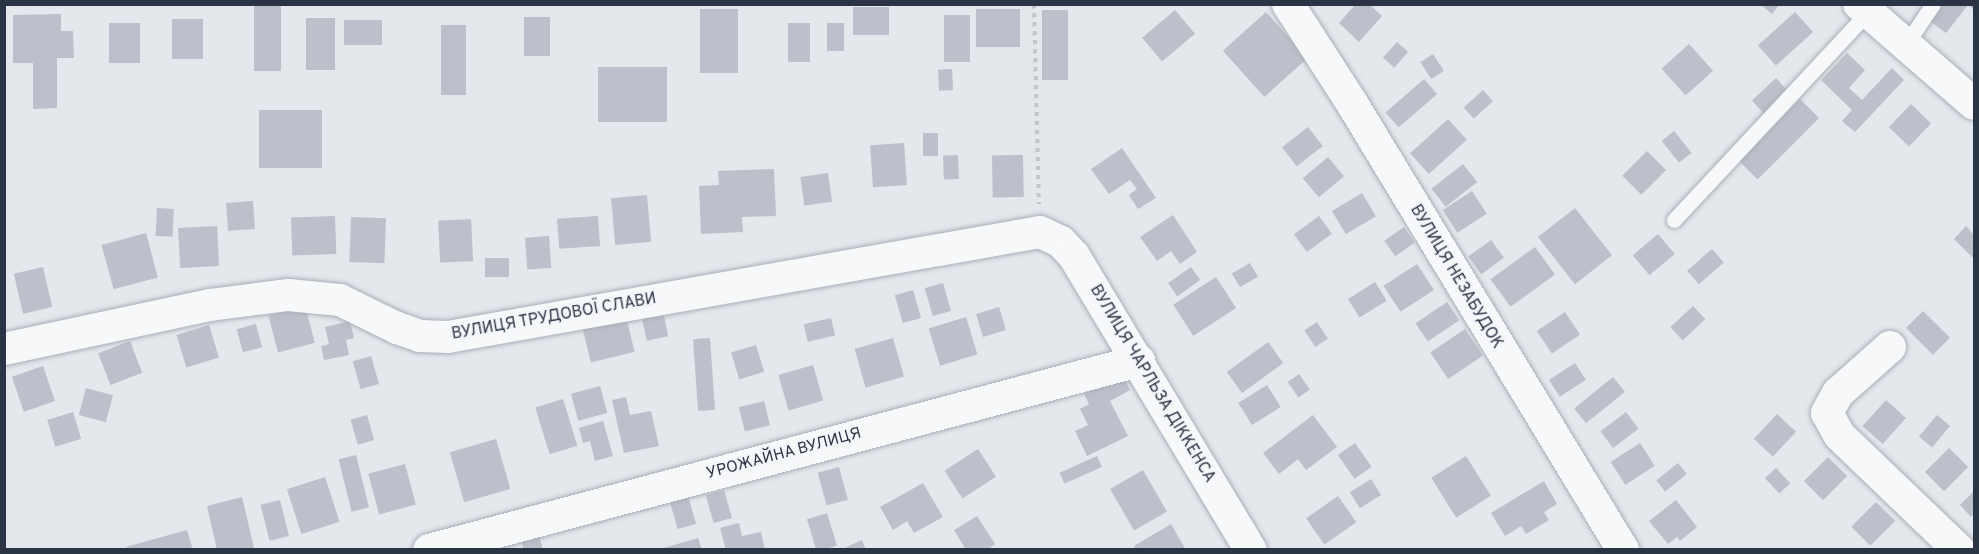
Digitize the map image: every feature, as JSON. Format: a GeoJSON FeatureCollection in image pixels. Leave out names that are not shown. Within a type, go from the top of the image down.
{"type":"FeatureCollection","features":[{"type":"Feature","properties":{"kind":"street","name":"ВУЛИЦЯ НЕЗАБУДОК"},"geometry":{"type":"LineString","coordinates":[[1288,4],[1623,549]]}},
{"type":"Feature","properties":{"kind":"street"},"geometry":{"type":"LineString","coordinates":[[1863,8],[1974,104]]}},
{"type":"Feature","properties":{"kind":"street","name":"ВУЛИЦЯ ТРУДОВОЇ СЛАВИ"},"geometry":{"type":"LineString","coordinates":[[4,349],[210,305],[288,295],[340,300],[397,328],[420,336],[448,337],[1040,232]]}},
{"type":"Feature","properties":{"kind":"street","name":"ВУЛИЦЯ ЧАРЛЬЗА ДІККЕНСА"},"geometry":{"type":"LineString","coordinates":[[1040,232],[1061,242],[1074,256],[1251,549]]}},
{"type":"Feature","properties":{"kind":"street"},"geometry":{"type":"LineString","coordinates":[[1890,347],[1838,393],[1827,413],[1839,435],[1959,549]]}},
{"type":"Feature","properties":{"kind":"street","name":"УРОЖАЙНА ВУЛИЦЯ"},"geometry":{"type":"LineString","coordinates":[[429,549],[1139,361]]}},
{"type":"Feature","properties":{"kind":"lane"},"geometry":{"type":"LineString","coordinates":[[1906,45],[1933,4]]}},
{"type":"Feature","properties":{"kind":"lane"},"geometry":{"type":"LineString","coordinates":[[1674,220],[1863,8]]}},
{"type":"Feature","properties":{"kind":"path"},"geometry":{"type":"LineString","coordinates":[[1034,4],[1040,232]]}},
{"type":"Feature","properties":{"kind":"building"},"geometry":{"type":"Polygon","coordinates":[[[1356,4],[1369,4],[1382,16],[1359,42],[1339,23],[1356,4]]]}},
{"type":"Feature","properties":{"kind":"building"},"geometry":{"type":"Polygon","coordinates":[[[1760,4],[1780,4],[1772,14],[1760,4]]]}},
{"type":"Feature","properties":{"kind":"building"},"geometry":{"type":"Polygon","coordinates":[[[1938,4],[1974,4],[1974,10],[1968,5],[1946,33],[1927,19],[1938,4]]]}},
{"type":"Feature","properties":{"kind":"building"},"geometry":{"type":"Polygon","coordinates":[[[254,5],[281,5],[281,71],[254,71],[254,5]]]}},
{"type":"Feature","properties":{"kind":"building"},"geometry":{"type":"Polygon","coordinates":[[[853,7],[889,7],[889,35],[853,35],[853,7]]]}},
{"type":"Feature","properties":{"kind":"building"},"geometry":{"type":"Polygon","coordinates":[[[700,9],[738,9],[738,73],[700,73],[700,9]]]}},
{"type":"Feature","properties":{"kind":"building"},"geometry":{"type":"Polygon","coordinates":[[[976,9],[1020,9],[1020,47],[976,47],[976,9]]]}},
{"type":"Feature","properties":{"kind":"building"},"geometry":{"type":"Polygon","coordinates":[[[1042,10],[1068,10],[1068,80],[1042,80],[1042,10]]]}},
{"type":"Feature","properties":{"kind":"building"},"geometry":{"type":"Polygon","coordinates":[[[1175,10],[1195,34],[1162,61],[1142,38],[1175,10]]]}},
{"type":"Feature","properties":{"kind":"building"},"geometry":{"type":"Polygon","coordinates":[[[1266,12],[1307,58],[1264,97],[1223,51],[1266,12]]]}},
{"type":"Feature","properties":{"kind":"building"},"geometry":{"type":"Polygon","coordinates":[[[1795,12],[1813,32],[1776,66],[1758,45],[1795,12]]]}},
{"type":"Feature","properties":{"kind":"building"},"geometry":{"type":"Polygon","coordinates":[[[61,14],[61,31],[73,31],[74,58],[57,58],[57,108],[33,109],[33,63],[13,63],[13,15],[61,14]]]}},
{"type":"Feature","properties":{"kind":"building"},"geometry":{"type":"Polygon","coordinates":[[[944,15],[970,15],[970,62],[944,62],[944,15]]]}},
{"type":"Feature","properties":{"kind":"building"},"geometry":{"type":"Polygon","coordinates":[[[524,17],[550,17],[550,56],[524,56],[524,17]]]}},
{"type":"Feature","properties":{"kind":"building"},"geometry":{"type":"Polygon","coordinates":[[[306,18],[335,18],[335,70],[306,70],[306,18]]]}},
{"type":"Feature","properties":{"kind":"building"},"geometry":{"type":"Polygon","coordinates":[[[172,19],[203,19],[203,59],[172,59],[172,19]]]}},
{"type":"Feature","properties":{"kind":"building"},"geometry":{"type":"Polygon","coordinates":[[[344,20],[382,20],[382,45],[344,45],[344,20]]]}},
{"type":"Feature","properties":{"kind":"building"},"geometry":{"type":"Polygon","coordinates":[[[109,23],[140,23],[140,63],[109,63],[109,23]]]}},
{"type":"Feature","properties":{"kind":"building"},"geometry":{"type":"Polygon","coordinates":[[[788,23],[810,23],[810,62],[788,62],[788,23]]]}},
{"type":"Feature","properties":{"kind":"building"},"geometry":{"type":"Polygon","coordinates":[[[827,23],[844,23],[844,51],[827,51],[827,23]]]}},
{"type":"Feature","properties":{"kind":"building"},"geometry":{"type":"Polygon","coordinates":[[[441,25],[466,25],[466,95],[441,95],[441,25]]]}},
{"type":"Feature","properties":{"kind":"building"},"geometry":{"type":"Polygon","coordinates":[[[1397,42],[1408,52],[1394,68],[1383,58],[1397,42]]]}},
{"type":"Feature","properties":{"kind":"building"},"geometry":{"type":"Polygon","coordinates":[[[1689,44],[1713,71],[1686,96],[1662,69],[1689,44]]]}},
{"type":"Feature","properties":{"kind":"building"},"geometry":{"type":"Polygon","coordinates":[[[1847,53],[1865,70],[1849,88],[1862,100],[1892,68],[1904,80],[1855,132],[1842,121],[1852,110],[1821,80],[1847,53]]]}},
{"type":"Feature","properties":{"kind":"building"},"geometry":{"type":"Polygon","coordinates":[[[1433,54],[1444,71],[1431,79],[1420,62],[1433,54]]]}},
{"type":"Feature","properties":{"kind":"building"},"geometry":{"type":"Polygon","coordinates":[[[598,67],[667,67],[667,122],[598,122],[598,67]]]}},
{"type":"Feature","properties":{"kind":"building"},"geometry":{"type":"Polygon","coordinates":[[[952,69],[953,90],[939,91],[938,70],[952,69]]]}},
{"type":"Feature","properties":{"kind":"building"},"geometry":{"type":"Polygon","coordinates":[[[1776,78],[1788,91],[1764,114],[1752,101],[1776,78]]]}},
{"type":"Feature","properties":{"kind":"building"},"geometry":{"type":"Polygon","coordinates":[[[1424,79],[1437,94],[1399,128],[1386,112],[1424,79]]]}},
{"type":"Feature","properties":{"kind":"building"},"geometry":{"type":"Polygon","coordinates":[[[1483,90],[1493,101],[1474,119],[1464,107],[1483,90]]]}},
{"type":"Feature","properties":{"kind":"building"},"geometry":{"type":"Polygon","coordinates":[[[1800,99],[1819,118],[1758,180],[1738,161],[1800,99]]]}},
{"type":"Feature","properties":{"kind":"building"},"geometry":{"type":"Polygon","coordinates":[[[1911,104],[1931,123],[1909,146],[1889,127],[1911,104]]]}},
{"type":"Feature","properties":{"kind":"building"},"geometry":{"type":"Polygon","coordinates":[[[259,110],[322,110],[322,168],[259,168],[259,110]]]}},
{"type":"Feature","properties":{"kind":"building"},"geometry":{"type":"Polygon","coordinates":[[[1448,119],[1467,140],[1429,174],[1410,153],[1448,119]]]}},
{"type":"Feature","properties":{"kind":"building"},"geometry":{"type":"Polygon","coordinates":[[[1308,127],[1323,146],[1297,166],[1282,147],[1308,127]]]}},
{"type":"Feature","properties":{"kind":"building"},"geometry":{"type":"Polygon","coordinates":[[[1674,131],[1692,153],[1679,163],[1662,141],[1674,131]]]}},
{"type":"Feature","properties":{"kind":"building"},"geometry":{"type":"Polygon","coordinates":[[[923,133],[938,133],[938,156],[923,156],[923,133]]]}},
{"type":"Feature","properties":{"kind":"building"},"geometry":{"type":"Polygon","coordinates":[[[904,143],[907,185],[873,187],[870,145],[904,143]]]}},
{"type":"Feature","properties":{"kind":"building"},"geometry":{"type":"Polygon","coordinates":[[[1122,148],[1156,198],[1138,209],[1129,195],[1137,189],[1130,180],[1109,194],[1091,169],[1122,148]]]}},
{"type":"Feature","properties":{"kind":"building"},"geometry":{"type":"Polygon","coordinates":[[[1647,151],[1666,170],[1641,195],[1622,176],[1647,151]]]}},
{"type":"Feature","properties":{"kind":"building"},"geometry":{"type":"Polygon","coordinates":[[[958,155],[959,179],[944,180],[943,156],[958,155]]]}},
{"type":"Feature","properties":{"kind":"building"},"geometry":{"type":"Polygon","coordinates":[[[1023,155],[1024,197],[993,198],[992,156],[1023,155]]]}},
{"type":"Feature","properties":{"kind":"building"},"geometry":{"type":"Polygon","coordinates":[[[1328,157],[1344,176],[1319,197],[1303,178],[1328,157]]]}},
{"type":"Feature","properties":{"kind":"building"},"geometry":{"type":"Polygon","coordinates":[[[1463,164],[1477,182],[1446,207],[1431,189],[1463,164]]]}},
{"type":"Feature","properties":{"kind":"building"},"geometry":{"type":"Polygon","coordinates":[[[774,169],[776,216],[742,217],[743,232],[701,234],[699,186],[719,185],[718,171],[774,169]]]}},
{"type":"Feature","properties":{"kind":"building"},"geometry":{"type":"Polygon","coordinates":[[[828,173],[832,202],[804,206],[800,177],[828,173]]]}},
{"type":"Feature","properties":{"kind":"building"},"geometry":{"type":"Polygon","coordinates":[[[1472,191],[1487,214],[1457,233],[1443,210],[1472,191]]]}},
{"type":"Feature","properties":{"kind":"building"},"geometry":{"type":"Polygon","coordinates":[[[1362,193],[1376,216],[1346,234],[1332,211],[1362,193]]]}},
{"type":"Feature","properties":{"kind":"building"},"geometry":{"type":"Polygon","coordinates":[[[647,195],[651,242],[615,245],[611,198],[647,195]]]}},
{"type":"Feature","properties":{"kind":"building"},"geometry":{"type":"Polygon","coordinates":[[[253,201],[255,229],[228,231],[226,203],[253,201]]]}},
{"type":"Feature","properties":{"kind":"building"},"geometry":{"type":"Polygon","coordinates":[[[157,208],[174,209],[173,237],[156,236],[157,208]]]}},
{"type":"Feature","properties":{"kind":"building"},"geometry":{"type":"Polygon","coordinates":[[[1575,208],[1612,255],[1575,284],[1538,237],[1575,208]]]}},
{"type":"Feature","properties":{"kind":"building"},"geometry":{"type":"Polygon","coordinates":[[[1173,215],[1197,252],[1180,264],[1171,251],[1157,261],[1140,237],[1173,215]]]}},
{"type":"Feature","properties":{"kind":"building"},"geometry":{"type":"Polygon","coordinates":[[[335,216],[336,254],[292,256],[291,218],[335,216]]]}},
{"type":"Feature","properties":{"kind":"building"},"geometry":{"type":"Polygon","coordinates":[[[598,216],[600,246],[559,249],[557,219],[598,216]]]}},
{"type":"Feature","properties":{"kind":"building"},"geometry":{"type":"Polygon","coordinates":[[[1319,216],[1332,234],[1307,252],[1294,234],[1319,216]]]}},
{"type":"Feature","properties":{"kind":"building"},"geometry":{"type":"Polygon","coordinates":[[[351,217],[386,218],[384,263],[349,262],[351,217]]]}},
{"type":"Feature","properties":{"kind":"building"},"geometry":{"type":"Polygon","coordinates":[[[471,219],[473,261],[440,263],[438,221],[471,219]]]}},
{"type":"Feature","properties":{"kind":"building"},"geometry":{"type":"Polygon","coordinates":[[[217,226],[219,266],[180,268],[178,228],[217,226]]]}},
{"type":"Feature","properties":{"kind":"building"},"geometry":{"type":"Polygon","coordinates":[[[1966,226],[1974,235],[1974,259],[1954,239],[1966,226]]]}},
{"type":"Feature","properties":{"kind":"building"},"geometry":{"type":"Polygon","coordinates":[[[1404,227],[1415,243],[1395,256],[1384,241],[1404,227]]]}},
{"type":"Feature","properties":{"kind":"building"},"geometry":{"type":"Polygon","coordinates":[[[146,233],[158,277],[113,289],[102,245],[146,233]]]}},
{"type":"Feature","properties":{"kind":"building"},"geometry":{"type":"Polygon","coordinates":[[[1658,234],[1675,254],[1649,275],[1633,255],[1658,234]]]}},
{"type":"Feature","properties":{"kind":"building"},"geometry":{"type":"Polygon","coordinates":[[[549,236],[551,268],[527,270],[525,238],[549,236]]]}},
{"type":"Feature","properties":{"kind":"building"},"geometry":{"type":"Polygon","coordinates":[[[1491,240],[1504,258],[1481,274],[1468,256],[1491,240]]]}},
{"type":"Feature","properties":{"kind":"building"},"geometry":{"type":"Polygon","coordinates":[[[1535,247],[1555,275],[1510,307],[1491,279],[1535,247]]]}},
{"type":"Feature","properties":{"kind":"building"},"geometry":{"type":"Polygon","coordinates":[[[1712,249],[1724,263],[1699,284],[1687,271],[1712,249]]]}},
{"type":"Feature","properties":{"kind":"building"},"geometry":{"type":"Polygon","coordinates":[[[485,258],[509,258],[509,277],[485,277],[485,258]]]}},
{"type":"Feature","properties":{"kind":"building"},"geometry":{"type":"Polygon","coordinates":[[[1250,263],[1258,277],[1240,287],[1232,274],[1250,263]]]}},
{"type":"Feature","properties":{"kind":"building"},"geometry":{"type":"Polygon","coordinates":[[[1417,264],[1434,290],[1400,312],[1383,286],[1417,264]]]}},
{"type":"Feature","properties":{"kind":"building"},"geometry":{"type":"Polygon","coordinates":[[[43,267],[52,307],[23,314],[14,274],[43,267]]]}},
{"type":"Feature","properties":{"kind":"building"},"geometry":{"type":"Polygon","coordinates":[[[1191,267],[1200,280],[1177,296],[1168,283],[1191,267]]]}},
{"type":"Feature","properties":{"kind":"building"},"geometry":{"type":"Polygon","coordinates":[[[1216,277],[1236,308],[1193,336],[1173,305],[1216,277]]]}},
{"type":"Feature","properties":{"kind":"building"},"geometry":{"type":"Polygon","coordinates":[[[1375,282],[1387,301],[1360,318],[1348,299],[1375,282]]]}},
{"type":"Feature","properties":{"kind":"building"},"geometry":{"type":"Polygon","coordinates":[[[943,283],[951,311],[933,316],[925,288],[943,283]]]}},
{"type":"Feature","properties":{"kind":"building"},"geometry":{"type":"Polygon","coordinates":[[[913,290],[921,318],[903,323],[895,295],[913,290]]]}},
{"type":"Feature","properties":{"kind":"building"},"geometry":{"type":"Polygon","coordinates":[[[661,302],[668,336],[647,341],[639,307],[661,302]]]}},
{"type":"Feature","properties":{"kind":"building"},"geometry":{"type":"Polygon","coordinates":[[[1447,302],[1459,320],[1428,341],[1415,323],[1447,302]]]}},
{"type":"Feature","properties":{"kind":"building"},"geometry":{"type":"Polygon","coordinates":[[[305,306],[315,343],[278,353],[268,316],[305,306]]]}},
{"type":"Feature","properties":{"kind":"building"},"geometry":{"type":"Polygon","coordinates":[[[1693,306],[1705,319],[1683,340],[1670,327],[1693,306]]]}},
{"type":"Feature","properties":{"kind":"building"},"geometry":{"type":"Polygon","coordinates":[[[999,307],[1006,330],[983,337],[976,314],[999,307]]]}},
{"type":"Feature","properties":{"kind":"building"},"geometry":{"type":"Polygon","coordinates":[[[624,309],[635,352],[591,363],[580,320],[624,309]]]}},
{"type":"Feature","properties":{"kind":"building"},"geometry":{"type":"Polygon","coordinates":[[[1923,311],[1950,338],[1933,355],[1906,328],[1923,311]]]}},
{"type":"Feature","properties":{"kind":"building"},"geometry":{"type":"Polygon","coordinates":[[[1565,312],[1580,334],[1552,353],[1537,331],[1565,312]]]}},
{"type":"Feature","properties":{"kind":"building"},"geometry":{"type":"Polygon","coordinates":[[[966,317],[977,354],[940,366],[929,328],[966,317]]]}},
{"type":"Feature","properties":{"kind":"building"},"geometry":{"type":"Polygon","coordinates":[[[831,318],[835,336],[808,342],[804,324],[831,318]]]}},
{"type":"Feature","properties":{"kind":"building"},"geometry":{"type":"Polygon","coordinates":[[[350,321],[354,338],[346,340],[349,355],[324,360],[321,346],[329,344],[325,327],[350,321]]]}},
{"type":"Feature","properties":{"kind":"building"},"geometry":{"type":"Polygon","coordinates":[[[1317,322],[1328,339],[1315,347],[1304,330],[1317,322]]]}},
{"type":"Feature","properties":{"kind":"building"},"geometry":{"type":"Polygon","coordinates":[[[256,324],[262,347],[243,352],[237,329],[256,324]]]}},
{"type":"Feature","properties":{"kind":"building"},"geometry":{"type":"Polygon","coordinates":[[[209,325],[219,358],[186,367],[176,335],[209,325]]]}},
{"type":"Feature","properties":{"kind":"building"},"geometry":{"type":"Polygon","coordinates":[[[1465,329],[1483,356],[1448,379],[1430,352],[1465,329]]]}},
{"type":"Feature","properties":{"kind":"building"},"geometry":{"type":"Polygon","coordinates":[[[710,338],[715,410],[698,411],[693,339],[710,338]]]}},
{"type":"Feature","properties":{"kind":"building"},"geometry":{"type":"Polygon","coordinates":[[[893,338],[904,376],[866,387],[855,349],[893,338]]]}},
{"type":"Feature","properties":{"kind":"building"},"geometry":{"type":"Polygon","coordinates":[[[130,341],[142,373],[110,385],[98,353],[130,341]]]}},
{"type":"Feature","properties":{"kind":"building"},"geometry":{"type":"Polygon","coordinates":[[[1268,342],[1283,363],[1242,393],[1227,372],[1268,342]]]}},
{"type":"Feature","properties":{"kind":"building"},"geometry":{"type":"Polygon","coordinates":[[[756,345],[764,372],[739,379],[731,353],[756,345]]]}},
{"type":"Feature","properties":{"kind":"building"},"geometry":{"type":"Polygon","coordinates":[[[371,356],[379,384],[361,389],[353,361],[371,356]]]}},
{"type":"Feature","properties":{"kind":"building"},"geometry":{"type":"Polygon","coordinates":[[[1575,363],[1586,380],[1560,397],[1549,380],[1575,363]]]}},
{"type":"Feature","properties":{"kind":"building"},"geometry":{"type":"Polygon","coordinates":[[[813,365],[823,401],[789,410],[778,375],[813,365]]]}},
{"type":"Feature","properties":{"kind":"building"},"geometry":{"type":"Polygon","coordinates":[[[43,366],[55,401],[24,412],[12,377],[43,366]]]}},
{"type":"Feature","properties":{"kind":"building"},"geometry":{"type":"Polygon","coordinates":[[[1122,374],[1130,390],[1110,401],[1128,436],[1087,456],[1075,431],[1088,425],[1080,409],[1089,404],[1084,394],[1122,374]]]}},
{"type":"Feature","properties":{"kind":"building"},"geometry":{"type":"Polygon","coordinates":[[[1299,374],[1310,390],[1298,398],[1288,382],[1299,374]]]}},
{"type":"Feature","properties":{"kind":"building"},"geometry":{"type":"Polygon","coordinates":[[[1613,377],[1625,392],[1586,423],[1574,408],[1613,377]]]}},
{"type":"Feature","properties":{"kind":"building"},"geometry":{"type":"Polygon","coordinates":[[[1267,385],[1281,407],[1252,425],[1238,403],[1267,385]]]}},
{"type":"Feature","properties":{"kind":"building"},"geometry":{"type":"Polygon","coordinates":[[[600,386],[607,413],[578,421],[571,394],[600,386]]]}},
{"type":"Feature","properties":{"kind":"building"},"geometry":{"type":"Polygon","coordinates":[[[86,388],[113,395],[106,422],[79,415],[86,388]]]}},
{"type":"Feature","properties":{"kind":"building"},"geometry":{"type":"Polygon","coordinates":[[[626,397],[630,415],[651,411],[659,446],[624,453],[612,400],[626,397]]]}},
{"type":"Feature","properties":{"kind":"building"},"geometry":{"type":"Polygon","coordinates":[[[563,399],[577,446],[550,454],[535,407],[563,399]]]}},
{"type":"Feature","properties":{"kind":"building"},"geometry":{"type":"Polygon","coordinates":[[[1886,400],[1906,418],[1883,444],[1863,426],[1886,400]]]}},
{"type":"Feature","properties":{"kind":"building"},"geometry":{"type":"Polygon","coordinates":[[[764,401],[770,425],[745,432],[739,407],[764,401]]]}},
{"type":"Feature","properties":{"kind":"building"},"geometry":{"type":"Polygon","coordinates":[[[73,412],[81,439],[55,447],[47,420],[73,412]]]}},
{"type":"Feature","properties":{"kind":"building"},"geometry":{"type":"Polygon","coordinates":[[[1626,412],[1639,429],[1613,448],[1600,431],[1626,412]]]}},
{"type":"Feature","properties":{"kind":"building"},"geometry":{"type":"Polygon","coordinates":[[[1777,414],[1796,432],[1773,457],[1754,439],[1777,414]]]}},
{"type":"Feature","properties":{"kind":"building"},"geometry":{"type":"Polygon","coordinates":[[[367,415],[374,440],[358,445],[351,420],[367,415]]]}},
{"type":"Feature","properties":{"kind":"building"},"geometry":{"type":"Polygon","coordinates":[[[1313,415],[1337,447],[1306,470],[1298,459],[1279,474],[1263,453],[1313,415]]]}},
{"type":"Feature","properties":{"kind":"building"},"geometry":{"type":"Polygon","coordinates":[[[1937,415],[1950,426],[1932,447],[1919,436],[1937,415]]]}},
{"type":"Feature","properties":{"kind":"building"},"geometry":{"type":"Polygon","coordinates":[[[603,421],[613,456],[595,461],[590,441],[583,443],[579,428],[603,421]]]}},
{"type":"Feature","properties":{"kind":"building"},"geometry":{"type":"Polygon","coordinates":[[[496,439],[510,489],[464,502],[450,452],[496,439]]]}},
{"type":"Feature","properties":{"kind":"building"},"geometry":{"type":"Polygon","coordinates":[[[1355,443],[1372,467],[1354,479],[1338,455],[1355,443]]]}},
{"type":"Feature","properties":{"kind":"building"},"geometry":{"type":"Polygon","coordinates":[[[1640,443],[1655,466],[1625,485],[1611,462],[1640,443]]]}},
{"type":"Feature","properties":{"kind":"building"},"geometry":{"type":"Polygon","coordinates":[[[1949,448],[1968,467],[1944,491],[1925,472],[1949,448]]]}},
{"type":"Feature","properties":{"kind":"building"},"geometry":{"type":"Polygon","coordinates":[[[978,449],[996,477],[962,498],[944,471],[978,449]]]}},
{"type":"Feature","properties":{"kind":"building"},"geometry":{"type":"Polygon","coordinates":[[[356,455],[369,507],[352,512],[339,459],[356,455]]]}},
{"type":"Feature","properties":{"kind":"building"},"geometry":{"type":"Polygon","coordinates":[[[1097,456],[1102,467],[1064,484],[1060,473],[1097,456]]]}},
{"type":"Feature","properties":{"kind":"building"},"geometry":{"type":"Polygon","coordinates":[[[1466,456],[1491,496],[1456,518],[1431,478],[1466,456]]]}},
{"type":"Feature","properties":{"kind":"building"},"geometry":{"type":"Polygon","coordinates":[[[1828,457],[1847,476],[1823,500],[1804,481],[1828,457]]]}},
{"type":"Feature","properties":{"kind":"building"},"geometry":{"type":"Polygon","coordinates":[[[1678,463],[1687,474],[1665,492],[1656,481],[1678,463]]]}},
{"type":"Feature","properties":{"kind":"building"},"geometry":{"type":"Polygon","coordinates":[[[405,464],[416,505],[379,514],[368,474],[405,464]]]}},
{"type":"Feature","properties":{"kind":"building"},"geometry":{"type":"Polygon","coordinates":[[[839,467],[848,500],[827,506],[818,473],[839,467]]]}},
{"type":"Feature","properties":{"kind":"building"},"geometry":{"type":"Polygon","coordinates":[[[1776,468],[1790,483],[1779,494],[1765,478],[1776,468]]]}},
{"type":"Feature","properties":{"kind":"building"},"geometry":{"type":"Polygon","coordinates":[[[1143,470],[1167,512],[1134,531],[1110,489],[1143,470]]]}},
{"type":"Feature","properties":{"kind":"building"},"geometry":{"type":"Polygon","coordinates":[[[325,477],[340,522],[301,534],[287,489],[325,477]]]}},
{"type":"Feature","properties":{"kind":"building"},"geometry":{"type":"Polygon","coordinates":[[[1371,479],[1381,495],[1360,508],[1350,492],[1371,479]]]}},
{"type":"Feature","properties":{"kind":"building"},"geometry":{"type":"Polygon","coordinates":[[[1544,481],[1557,504],[1544,512],[1549,520],[1526,534],[1521,526],[1505,536],[1491,513],[1544,481]]]}},
{"type":"Feature","properties":{"kind":"building"},"geometry":{"type":"Polygon","coordinates":[[[923,483],[943,517],[914,533],[907,521],[893,530],[880,507],[923,483]]]}},
{"type":"Feature","properties":{"kind":"building"},"geometry":{"type":"Polygon","coordinates":[[[724,490],[732,518],[714,523],[706,495],[724,490]]]}},
{"type":"Feature","properties":{"kind":"building"},"geometry":{"type":"Polygon","coordinates":[[[1974,491],[1974,513],[1971,517],[1960,505],[1974,491]]]}},
{"type":"Feature","properties":{"kind":"building"},"geometry":{"type":"Polygon","coordinates":[[[688,496],[696,524],[678,529],[670,501],[688,496]]]}},
{"type":"Feature","properties":{"kind":"building"},"geometry":{"type":"Polygon","coordinates":[[[1338,496],[1356,522],[1324,545],[1306,518],[1338,496]]]}},
{"type":"Feature","properties":{"kind":"building"},"geometry":{"type":"Polygon","coordinates":[[[242,497],[254,548],[217,550],[207,506],[242,497]]]}},
{"type":"Feature","properties":{"kind":"building"},"geometry":{"type":"Polygon","coordinates":[[[280,500],[289,536],[270,541],[261,505],[280,500]]]}},
{"type":"Feature","properties":{"kind":"building"},"geometry":{"type":"Polygon","coordinates":[[[1676,500],[1697,527],[1680,541],[1677,537],[1668,544],[1649,521],[1676,500]]]}},
{"type":"Feature","properties":{"kind":"building"},"geometry":{"type":"Polygon","coordinates":[[[1876,502],[1895,521],[1870,546],[1851,527],[1876,502]]]}},
{"type":"Feature","properties":{"kind":"building"},"geometry":{"type":"Polygon","coordinates":[[[827,513],[837,546],[816,550],[807,519],[827,513]]]}},
{"type":"Feature","properties":{"kind":"building"},"geometry":{"type":"Polygon","coordinates":[[[977,516],[995,544],[987,550],[966,550],[954,530],[977,516]]]}},
{"type":"Feature","properties":{"kind":"building"},"geometry":{"type":"Polygon","coordinates":[[[739,523],[742,536],[761,532],[765,550],[726,550],[720,528],[739,523]]]}},
{"type":"Feature","properties":{"kind":"building"},"geometry":{"type":"Polygon","coordinates":[[[1171,524],[1186,550],[1136,550],[1134,546],[1171,524]]]}},
{"type":"Feature","properties":{"kind":"building"},"geometry":{"type":"Polygon","coordinates":[[[187,530],[193,550],[127,550],[126,547],[187,530]]]}},
{"type":"Feature","properties":{"kind":"building"},"geometry":{"type":"Polygon","coordinates":[[[539,535],[543,550],[524,550],[521,540],[539,535]]]}},
{"type":"Feature","properties":{"kind":"building"},"geometry":{"type":"Polygon","coordinates":[[[698,538],[702,550],[660,550],[660,549],[698,538]]]}},
{"type":"Feature","properties":{"kind":"building"},"geometry":{"type":"Polygon","coordinates":[[[862,540],[866,550],[840,550],[862,540]]]}}]}
